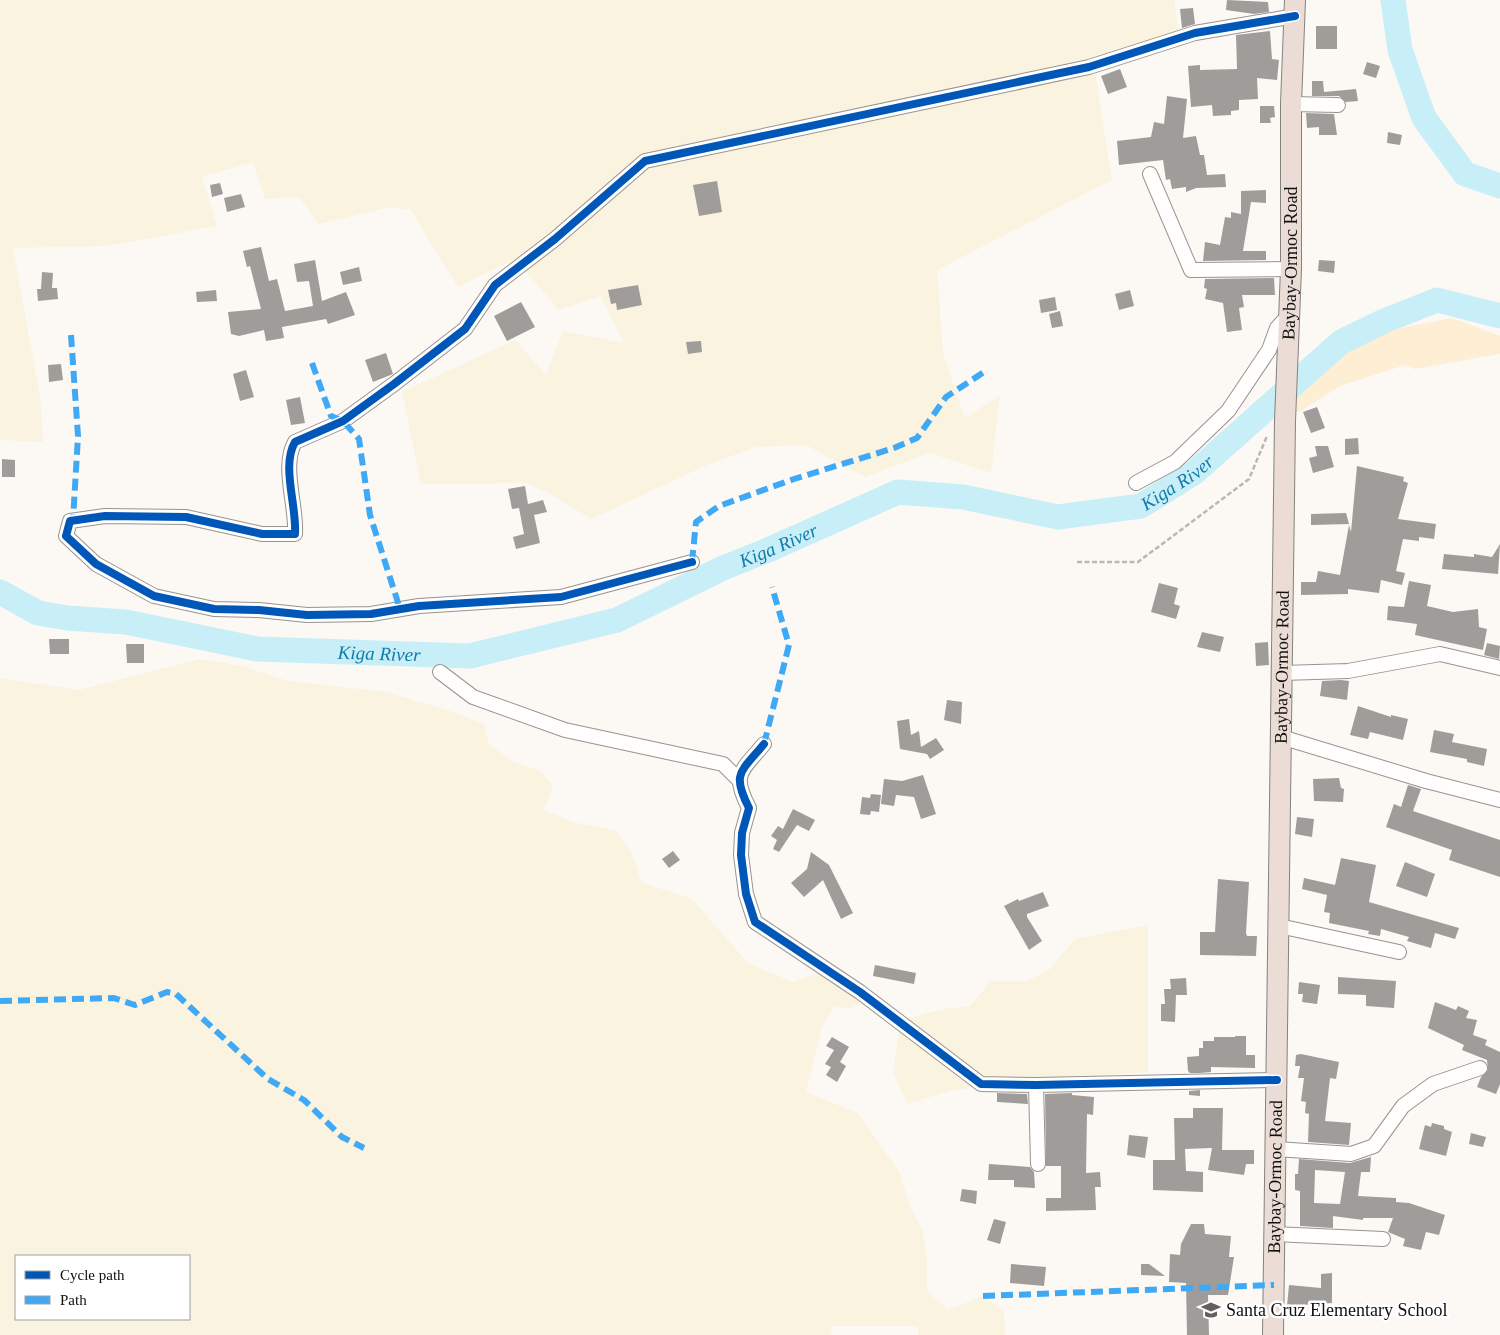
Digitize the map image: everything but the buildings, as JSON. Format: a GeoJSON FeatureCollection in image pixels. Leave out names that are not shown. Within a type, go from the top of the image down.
{"type":"FeatureCollection","features":[{"type":"Feature","properties":{"kind":"highway","name":"Baybay-Ormoc Road"},"geometry":{"type":"LineString","coordinates":[[1273,1335],[1285,421],[1291,269],[1291,104],[1295,8]]}},
{"type":"Feature","properties":{"kind":"street"},"geometry":{"type":"LineString","coordinates":[[692,562],[561,597],[419,606],[371,614],[307,616],[259,610],[214,609],[154,596],[96,564],[66,536],[70,521],[105,516],[186,517],[262,534],[295,534],[296,517],[290,489],[290,459],[295,442],[343,420],[394,384],[465,329],[495,285],[555,239],[646,162],[1089,67],[1195,33],[1295,8]]}},
{"type":"Feature","properties":{"kind":"street"},"geometry":{"type":"LineString","coordinates":[[1291,104],[1338,105]]}},
{"type":"Feature","properties":{"kind":"street"},"geometry":{"type":"LineString","coordinates":[[1150,174],[1191,270],[1291,269]]}},
{"type":"Feature","properties":{"kind":"street"},"geometry":{"type":"LineString","coordinates":[[1136,483],[1175,462],[1228,412],[1269,350],[1277,328],[1288,322]]}},
{"type":"Feature","properties":{"kind":"street"},"geometry":{"type":"LineString","coordinates":[[1282,672],[1348,671],[1440,654],[1500,668]]}},
{"type":"Feature","properties":{"kind":"street"},"geometry":{"type":"LineString","coordinates":[[440,672],[473,697],[565,730],[723,764],[739,780]]}},
{"type":"Feature","properties":{"kind":"street"},"geometry":{"type":"LineString","coordinates":[[1281,736],[1426,781],[1500,800]]}},
{"type":"Feature","properties":{"kind":"street"},"geometry":{"type":"LineString","coordinates":[[764,744],[742,772],[738,788],[749,808],[742,833],[741,855],[746,894],[755,922],[860,992],[981,1084],[1036,1085],[1277,1080]]}},
{"type":"Feature","properties":{"kind":"street"},"geometry":{"type":"LineString","coordinates":[[1279,926],[1399,952]]}},
{"type":"Feature","properties":{"kind":"street"},"geometry":{"type":"LineString","coordinates":[[1276,1149],[1351,1154],[1374,1146],[1403,1106],[1433,1084],[1480,1068]]}},
{"type":"Feature","properties":{"kind":"street"},"geometry":{"type":"LineString","coordinates":[[1036,1085],[1038,1164]]}},
{"type":"Feature","properties":{"kind":"street"},"geometry":{"type":"LineString","coordinates":[[1274,1234],[1383,1239]]}},
{"type":"Feature","properties":{"kind":"path"},"geometry":{"type":"LineString","coordinates":[[1077,562],[1138,562],[1248,479],[1267,436]]}},
{"type":"Feature","properties":{"kind":"shaded area"},"geometry":{"type":"Polygon","coordinates":[[[0,0],[1174,0],[1179,36],[1094,66],[1112,180],[937,270],[943,353],[965,418],[1000,395],[991,473],[929,453],[865,477],[806,445],[756,447],[707,465],[591,519],[547,492],[527,483],[421,484],[402,392],[515,340],[546,375],[563,331],[624,343],[601,296],[559,310],[515,259],[458,287],[410,209],[386,208],[318,224],[299,197],[265,199],[253,162],[202,177],[217,226],[108,246],[13,248],[40,397],[43,442],[0,440],[0,0]]]}},
{"type":"Feature","properties":{"kind":"shaded area"},"geometry":{"type":"Polygon","coordinates":[[[200,659],[242,666],[289,681],[386,692],[451,711],[484,724],[489,744],[515,763],[539,770],[553,785],[544,810],[572,822],[615,830],[631,850],[642,883],[691,898],[748,963],[793,982],[820,972],[861,1002],[851,1008],[834,1007],[822,1027],[806,1092],[858,1113],[900,1173],[910,1207],[922,1229],[927,1259],[927,1291],[948,1310],[983,1296],[1004,1311],[1005,1335],[918,1335],[918,1326],[832,1326],[831,1335],[0,1335],[0,678],[79,690],[200,659]]]}},
{"type":"Feature","properties":{"kind":"shaded area"},"geometry":{"type":"Polygon","coordinates":[[[1148,925],[1148,1072],[1017,1082],[951,1091],[907,1104],[893,1072],[901,1020],[947,1008],[969,1007],[991,981],[1026,981],[1049,970],[1075,939],[1148,925]]]}},
{"type":"Feature","properties":{"kind":"sand"},"geometry":{"type":"Polygon","coordinates":[[[1452,318],[1500,336],[1500,354],[1415,369],[1405,365],[1340,386],[1299,412],[1280,413],[1282,400],[1326,359],[1350,342],[1391,330],[1452,318]]]}},
{"type":"Feature","properties":{"kind":"waterway"},"geometry":{"type":"LineString","coordinates":[[1393,0],[1400,50],[1424,118],[1465,174],[1500,186]]}},
{"type":"Feature","properties":{"kind":"waterway","name":"Kiga River"},"geometry":{"type":"LineString","coordinates":[[0,592],[38,613],[67,618],[126,622],[257,649],[470,656],[617,620],[723,568],[898,492],[963,497],[1058,517],[1141,506],[1195,472],[1341,342],[1384,321],[1437,300],[1500,316]]}},
{"type":"Feature","properties":{"kind":"marked path"},"geometry":{"type":"LineString","coordinates":[[71,335],[78,436],[73,520]]}},
{"type":"Feature","properties":{"kind":"marked path"},"geometry":{"type":"LineString","coordinates":[[312,363],[331,416],[343,421],[359,439],[370,515],[400,609]]}},
{"type":"Feature","properties":{"kind":"marked path"},"geometry":{"type":"LineString","coordinates":[[692,562],[696,522],[719,506],[794,479],[894,448],[917,438],[946,397],[984,372]]}},
{"type":"Feature","properties":{"kind":"marked path"},"geometry":{"type":"LineString","coordinates":[[764,744],[789,645],[772,587]]}},
{"type":"Feature","properties":{"kind":"marked path"},"geometry":{"type":"LineString","coordinates":[[0,1001],[114,998],[135,1005],[167,992],[176,994],[268,1079],[304,1100],[342,1137],[364,1148]]}},
{"type":"Feature","properties":{"kind":"marked path"},"geometry":{"type":"LineString","coordinates":[[983,1296],[1274,1285]]}},
{"type":"Feature","properties":{"kind":"cycle path"},"geometry":{"type":"LineString","coordinates":[[692,562],[561,597],[419,606],[371,614],[307,615],[259,610],[214,609],[154,596],[96,564],[66,536],[70,521],[105,516],[186,517],[262,534],[295,534],[289,474],[291,452],[295,442],[343,421],[465,329],[495,285],[555,239],[645,161],[1089,67],[1195,33],[1295,16]]}},
{"type":"Feature","properties":{"kind":"cycle path"},"geometry":{"type":"LineString","coordinates":[[764,744],[744,767],[740,780],[749,808],[742,833],[741,855],[746,894],[755,922],[860,992],[981,1084],[1036,1085],[1277,1080]]}},
{"type":"Feature","properties":{"kind":"place","name":"Santa Cruz Elementary School"},"geometry":{"type":"Point","coordinates":[1211,1310]}}]}
